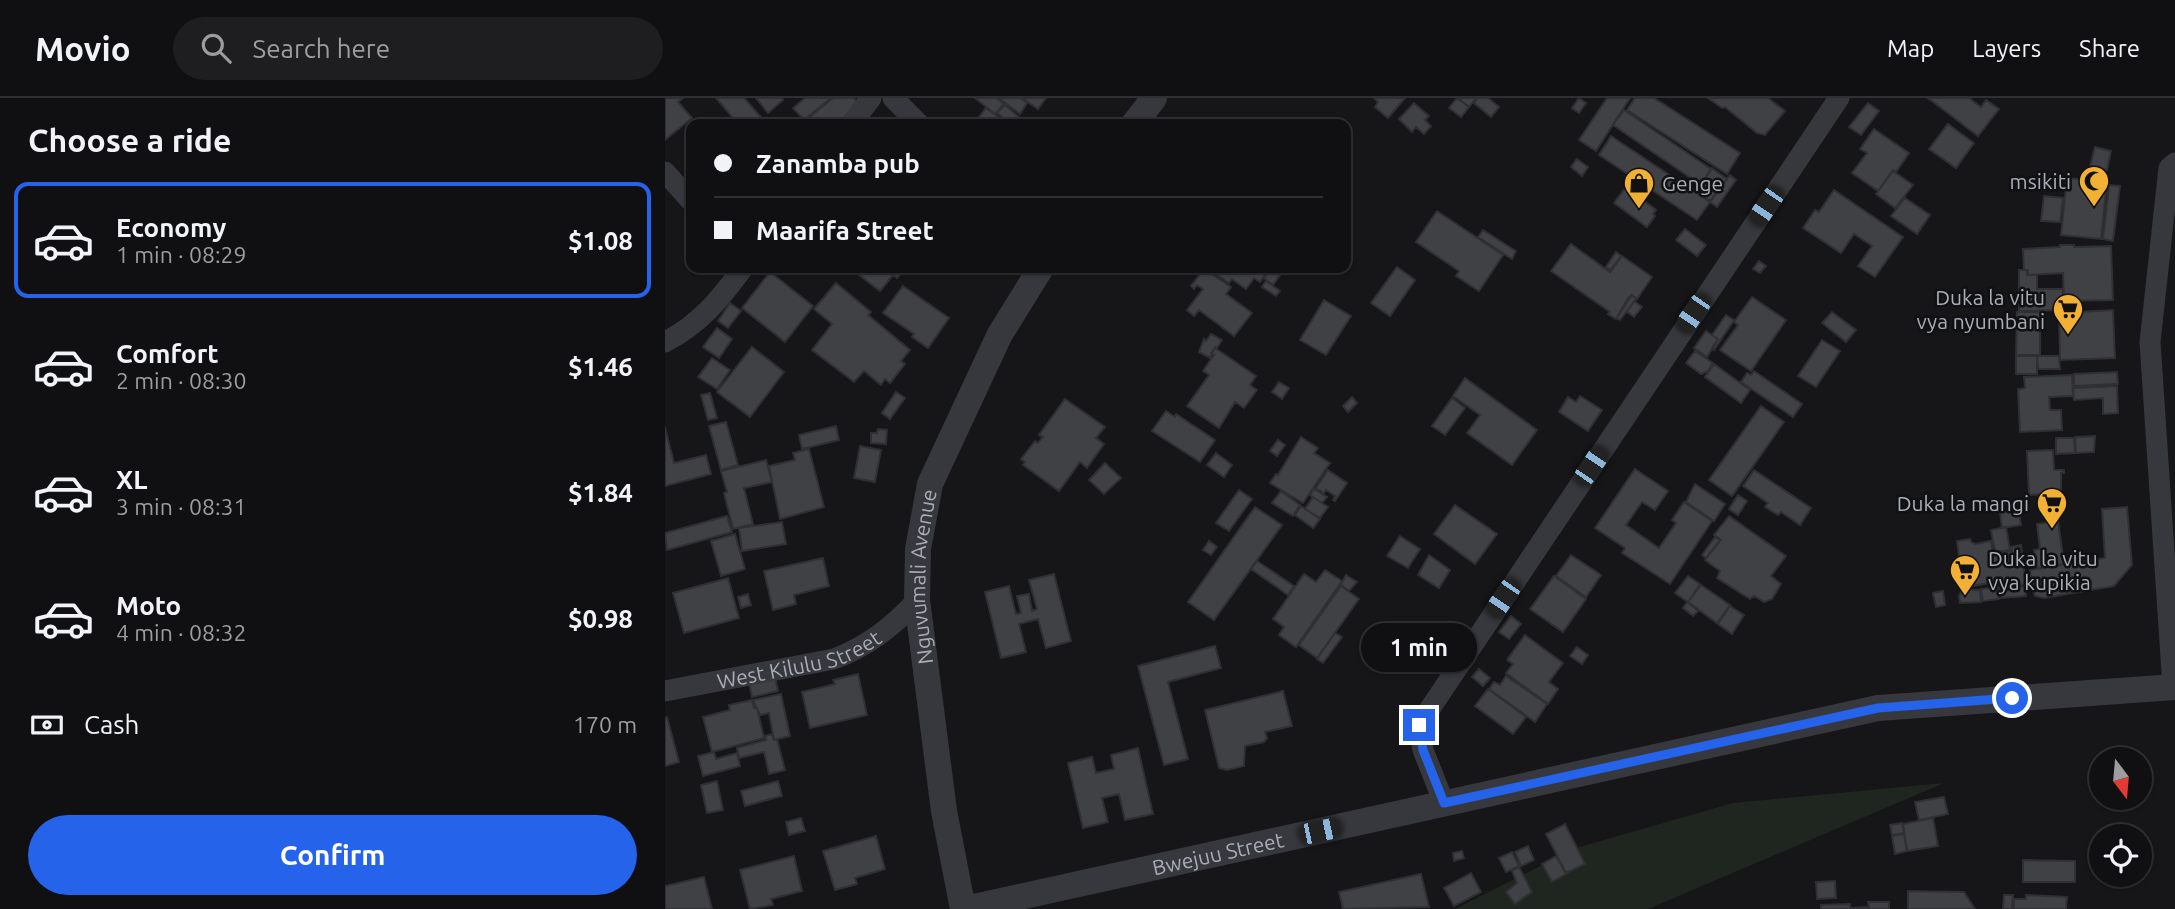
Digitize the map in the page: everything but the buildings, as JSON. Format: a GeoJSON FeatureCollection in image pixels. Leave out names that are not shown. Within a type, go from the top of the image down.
{"type":"FeatureCollection","features":[{"type":"Feature","properties":{"kind":"street"},"geometry":{"type":"LineString","coordinates":[[855,119],[871,98]]}},
{"type":"Feature","properties":{"kind":"street"},"geometry":{"type":"LineString","coordinates":[[894,98],[914,119]]}},
{"type":"Feature","properties":{"kind":"street"},"geometry":{"type":"LineString","coordinates":[[1138,119],[1154,98]]}},
{"type":"Feature","properties":{"kind":"street"},"geometry":{"type":"LineString","coordinates":[[1444,803],[1423,750],[1419,725],[1839,98]]}},
{"type":"Feature","properties":{"kind":"street"},"geometry":{"type":"LineString","coordinates":[[2174,687],[2150,342],[2169,167],[2175,163]]}},
{"type":"Feature","properties":{"kind":"street"},"geometry":{"type":"LineString","coordinates":[[665,172],[686,195]]}},
{"type":"Feature","properties":{"kind":"street"},"geometry":{"type":"LineString","coordinates":[[665,342],[681,334],[716,304],[739,273]]}},
{"type":"Feature","properties":{"kind":"street","name":"Nguvumali Avenue"},"geometry":{"type":"LineString","coordinates":[[964,909],[944,811],[917,600],[918,549],[930,484],[1000,334],[1038,273]]}},
{"type":"Feature","properties":{"kind":"street","name":"West Kilulu Street"},"geometry":{"type":"LineString","coordinates":[[665,691],[834,659],[853,652],[897,623],[917,600]]}},
{"type":"Feature","properties":{"kind":"street","name":"Bwejuu Street"},"geometry":{"type":"LineString","coordinates":[[964,909],[1878,708],[2174,687]]}},
{"type":"Feature","properties":{"kind":"shaded area"},"geometry":{"type":"Polygon","coordinates":[[[1944,783],[1648,909],[1455,909],[1576,848],[1733,803],[1944,783]]]}},
{"type":"Feature","properties":{"kind":"place","name":"msikiti"},"geometry":{"type":"Point","coordinates":[2094,208]}},
{"type":"Feature","properties":{"kind":"place","name":"Genge"},"geometry":{"type":"Point","coordinates":[1639,210]}},
{"type":"Feature","properties":{"kind":"place","name":"Duka la vitu vya nyumbani"},"geometry":{"type":"Point","coordinates":[2068,336]}},
{"type":"Feature","properties":{"kind":"place","name":"Duka la mangi"},"geometry":{"type":"Point","coordinates":[2052,530]}},
{"type":"Feature","properties":{"kind":"place","name":"Duka la vitu vya kupikia"},"geometry":{"type":"Point","coordinates":[1965,597]}},
{"type":"Feature","properties":{"kind":"route"},"geometry":{"type":"LineString","coordinates":[[1419,725],[1423,750],[1444,803],[1878,708],[2012,698]]}}]}
